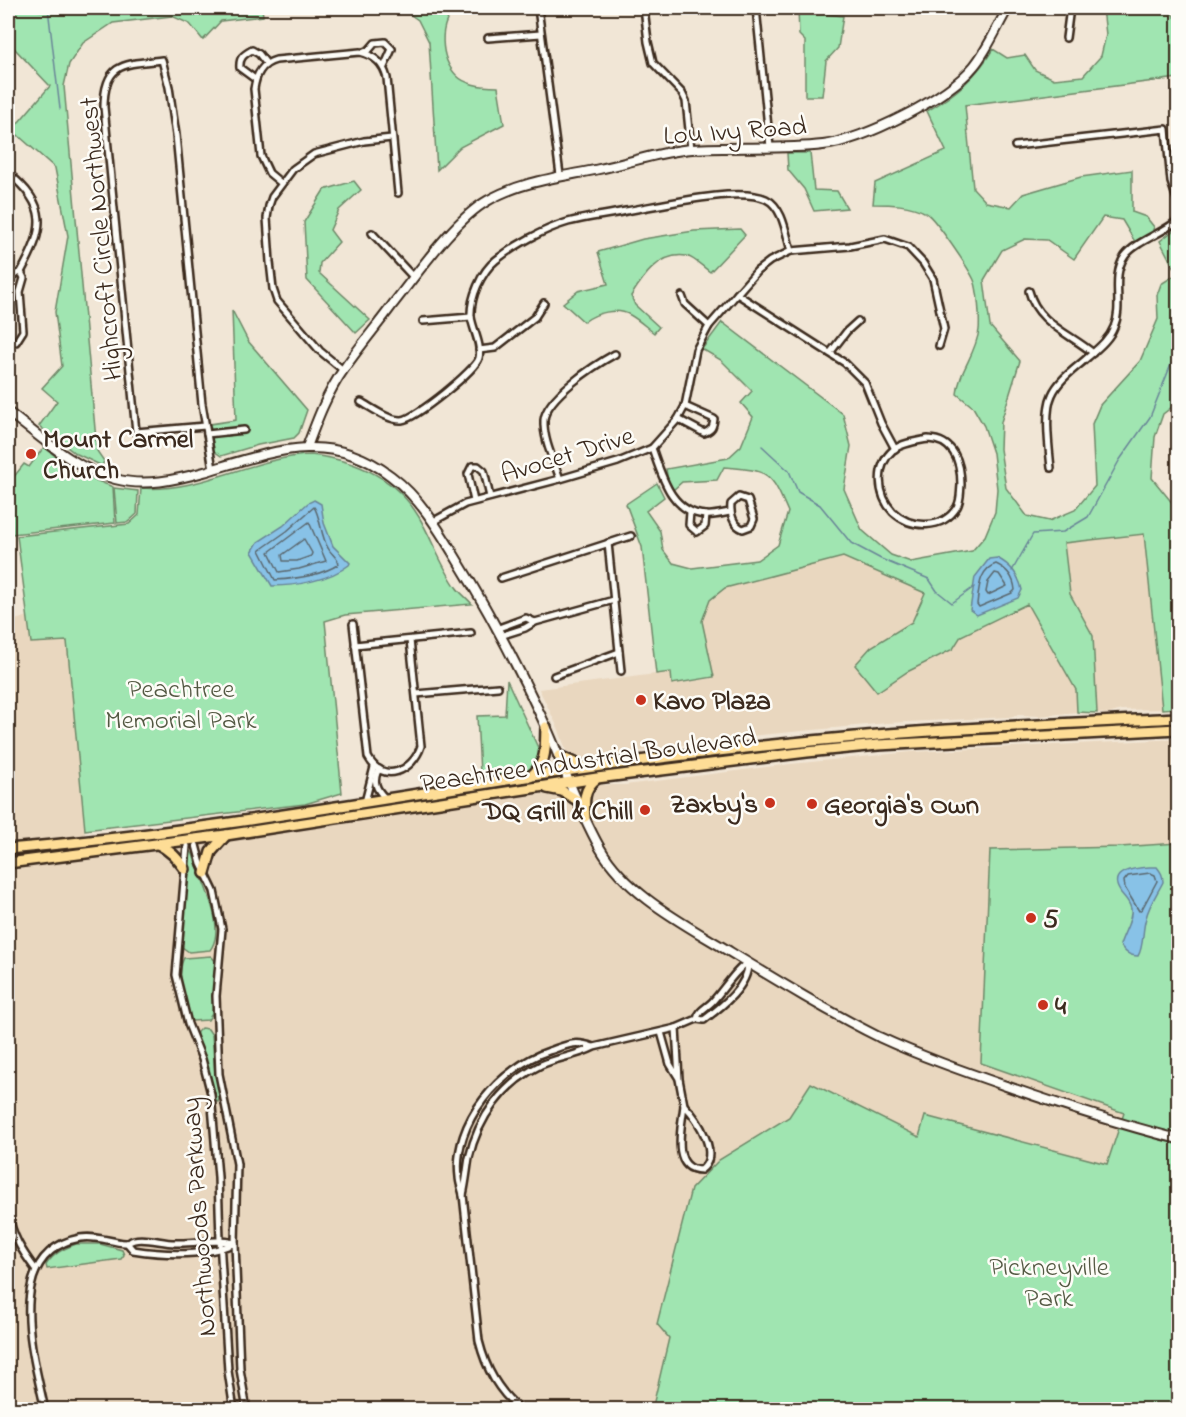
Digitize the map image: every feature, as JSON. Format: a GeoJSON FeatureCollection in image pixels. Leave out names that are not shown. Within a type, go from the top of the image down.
{"type":"FeatureCollection","features":[{"type":"Feature","properties":{"kind":"highway","name":"Peachtree Industrial Boulevard"},"geometry":{"type":"LineString","coordinates":[[8,849],[144,835],[565,771],[741,749],[876,735],[1179,718]]}},
{"type":"Feature","properties":{"kind":"highway"},"geometry":{"type":"LineString","coordinates":[[529,777],[543,763],[546,727]]}},
{"type":"Feature","properties":{"kind":"highway","name":"Peachtree Industrial Boulevard"},"geometry":{"type":"LineString","coordinates":[[8,863],[226,835],[597,778],[878,745],[1179,729]]}},
{"type":"Feature","properties":{"kind":"highway"},"geometry":{"type":"LineString","coordinates":[[559,756],[573,764],[593,768]]}},
{"type":"Feature","properties":{"kind":"highway"},"geometry":{"type":"LineString","coordinates":[[585,817],[585,794],[590,784],[597,778]]}},
{"type":"Feature","properties":{"kind":"highway"},"geometry":{"type":"LineString","coordinates":[[536,787],[562,791],[577,800]]}},
{"type":"Feature","properties":{"kind":"highway"},"geometry":{"type":"LineString","coordinates":[[205,873],[211,852],[226,835]]}},
{"type":"Feature","properties":{"kind":"highway"},"geometry":{"type":"LineString","coordinates":[[158,844],[176,857],[185,869]]}},
{"type":"Feature","properties":{"kind":"street"},"geometry":{"type":"LineString","coordinates":[[538,8],[560,175]]}},
{"type":"Feature","properties":{"kind":"street"},"geometry":{"type":"LineString","coordinates":[[644,8],[653,63],[682,93],[686,101],[691,149]]}},
{"type":"Feature","properties":{"kind":"street"},"geometry":{"type":"LineString","coordinates":[[756,8],[770,147]]}},
{"type":"Feature","properties":{"kind":"street","name":"Lou Ivy Road"},"geometry":{"type":"LineString","coordinates":[[307,447],[327,398],[343,370],[465,216],[486,201],[560,175],[598,170],[691,149],[825,145],[867,132],[934,99],[958,82],[973,66],[1008,8]]}},
{"type":"Feature","properties":{"kind":"street"},"geometry":{"type":"LineString","coordinates":[[1066,38],[1070,8]]}},
{"type":"Feature","properties":{"kind":"street"},"geometry":{"type":"LineString","coordinates":[[488,38],[541,34]]}},
{"type":"Feature","properties":{"kind":"street"},"geometry":{"type":"LineString","coordinates":[[281,183],[269,173],[261,156],[254,89],[255,79],[266,63],[299,56],[366,52],[375,43],[385,42],[392,49],[384,68]]}},
{"type":"Feature","properties":{"kind":"street"},"geometry":{"type":"LineString","coordinates":[[255,79],[240,68],[239,61],[243,54],[252,50],[260,54],[266,63]]}},
{"type":"Feature","properties":{"kind":"street"},"geometry":{"type":"LineString","coordinates":[[360,52],[379,61],[384,68],[390,100],[398,193]]}},
{"type":"Feature","properties":{"kind":"street","name":"Highcroft Circle Northwest"},"geometry":{"type":"LineString","coordinates":[[205,426],[136,432],[104,107],[106,79],[130,63],[162,60],[169,87],[176,135],[205,426],[213,469]]}},
{"type":"Feature","properties":{"kind":"street"},"geometry":{"type":"LineString","coordinates":[[1016,146],[1166,129],[1171,182],[1179,202]]}},
{"type":"Feature","properties":{"kind":"street"},"geometry":{"type":"LineString","coordinates":[[343,370],[320,351],[277,301],[273,288],[267,218],[272,197],[281,183],[293,169],[314,154],[364,141],[392,138]]}},
{"type":"Feature","properties":{"kind":"street"},"geometry":{"type":"LineString","coordinates":[[8,173],[27,191],[39,210],[34,248],[21,272],[14,275],[8,283]]}},
{"type":"Feature","properties":{"kind":"street"},"geometry":{"type":"LineString","coordinates":[[361,402],[393,419],[404,420],[422,410],[475,365],[479,359],[479,350],[471,317],[473,300],[481,280],[494,262],[519,244],[567,222],[708,196],[751,195],[766,199],[778,210],[791,251]]}},
{"type":"Feature","properties":{"kind":"street"},"geometry":{"type":"LineString","coordinates":[[1051,468],[1048,411],[1052,395],[1062,380],[1105,342],[1114,328],[1118,313],[1119,268],[1126,254],[1170,228],[1179,220]]}},
{"type":"Feature","properties":{"kind":"street"},"geometry":{"type":"LineString","coordinates":[[372,233],[414,278]]}},
{"type":"Feature","properties":{"kind":"street","name":"Avocet Drive"},"geometry":{"type":"LineString","coordinates":[[434,521],[465,504],[618,462],[652,448],[678,419],[685,406],[696,350],[709,326],[762,266],[791,251],[849,246],[885,239],[908,247],[923,263],[933,279],[944,328],[939,346]]}},
{"type":"Feature","properties":{"kind":"street"},"geometry":{"type":"LineString","coordinates":[[8,342],[16,342],[23,331],[20,292],[24,278],[21,272]]}},
{"type":"Feature","properties":{"kind":"street"},"geometry":{"type":"LineString","coordinates":[[1029,291],[1032,302],[1048,322],[1093,352]]}},
{"type":"Feature","properties":{"kind":"street"},"geometry":{"type":"LineString","coordinates":[[737,294],[845,363],[865,383],[881,423],[895,449]]}},
{"type":"Feature","properties":{"kind":"street"},"geometry":{"type":"LineString","coordinates":[[682,296],[685,304],[709,326]]}},
{"type":"Feature","properties":{"kind":"street"},"geometry":{"type":"LineString","coordinates":[[479,350],[495,348],[535,316],[544,303]]}},
{"type":"Feature","properties":{"kind":"street"},"geometry":{"type":"LineString","coordinates":[[423,321],[471,317]]}},
{"type":"Feature","properties":{"kind":"street"},"geometry":{"type":"LineString","coordinates":[[830,353],[858,321]]}},
{"type":"Feature","properties":{"kind":"street"},"geometry":{"type":"LineString","coordinates":[[560,479],[544,430],[544,418],[549,405],[562,392],[615,354]]}},
{"type":"Feature","properties":{"kind":"street"},"geometry":{"type":"LineString","coordinates":[[678,419],[704,433],[713,426],[714,419],[685,406]]}},
{"type":"Feature","properties":{"kind":"street"},"geometry":{"type":"LineString","coordinates":[[8,412],[72,460],[91,471],[113,479],[135,483],[154,483],[185,477],[286,449],[307,447],[331,449],[372,463],[391,475],[434,521],[467,574],[546,727],[602,851],[632,886],[669,914],[748,963],[875,1034],[922,1055],[1050,1101],[1179,1139]]}},
{"type":"Feature","properties":{"kind":"street"},"geometry":{"type":"LineString","coordinates":[[207,434],[244,430]]}},
{"type":"Feature","properties":{"kind":"street"},"geometry":{"type":"LineString","coordinates":[[928,439],[941,441],[951,447],[957,457],[961,477],[960,499],[951,515],[934,524],[919,525],[904,520],[891,509],[882,495],[880,480],[886,459],[895,449],[928,439]]}},
{"type":"Feature","properties":{"kind":"street"},"geometry":{"type":"LineString","coordinates":[[652,448],[662,477],[672,496],[690,512],[706,515],[730,512]]}},
{"type":"Feature","properties":{"kind":"street"},"geometry":{"type":"LineString","coordinates":[[474,501],[469,469],[472,466],[478,466],[484,471],[490,497]]}},
{"type":"Feature","properties":{"kind":"street"},"geometry":{"type":"LineString","coordinates":[[739,497],[748,500],[754,519],[753,524],[747,528],[740,528],[730,512],[734,499],[739,497]]}},
{"type":"Feature","properties":{"kind":"street"},"geometry":{"type":"LineString","coordinates":[[690,512],[689,525],[697,532],[705,526],[706,515]]}},
{"type":"Feature","properties":{"kind":"street"},"geometry":{"type":"LineString","coordinates":[[501,578],[631,536]]}},
{"type":"Feature","properties":{"kind":"street"},"geometry":{"type":"LineString","coordinates":[[608,543],[621,671]]}},
{"type":"Feature","properties":{"kind":"street"},"geometry":{"type":"LineString","coordinates":[[498,632],[523,628],[534,621],[614,600]]}},
{"type":"Feature","properties":{"kind":"street"},"geometry":{"type":"LineString","coordinates":[[498,632],[526,618],[534,621]]}},
{"type":"Feature","properties":{"kind":"street"},"geometry":{"type":"LineString","coordinates":[[520,620],[523,628]]}},
{"type":"Feature","properties":{"kind":"street"},"geometry":{"type":"LineString","coordinates":[[353,624],[368,758],[376,768],[387,773],[401,771],[411,765],[422,746],[410,640]]}},
{"type":"Feature","properties":{"kind":"street"},"geometry":{"type":"LineString","coordinates":[[355,645],[471,633]]}},
{"type":"Feature","properties":{"kind":"street"},"geometry":{"type":"LineString","coordinates":[[555,676],[619,651]]}},
{"type":"Feature","properties":{"kind":"street"},"geometry":{"type":"LineString","coordinates":[[416,694],[498,687]]}},
{"type":"Feature","properties":{"kind":"street"},"geometry":{"type":"LineString","coordinates":[[365,802],[373,784],[376,768]]}},
{"type":"Feature","properties":{"kind":"street"},"geometry":{"type":"LineString","coordinates":[[373,784],[386,799]]}},
{"type":"Feature","properties":{"kind":"street","name":"Northwoods Parkway"},"geometry":{"type":"LineString","coordinates":[[196,845],[205,873],[214,891],[222,929],[216,996],[219,1074],[237,1164],[235,1243],[240,1369],[247,1410]]}},
{"type":"Feature","properties":{"kind":"street","name":"Northwoods Parkway"},"geometry":{"type":"LineString","coordinates":[[187,846],[176,975],[188,1024],[202,1059],[211,1094],[218,1177],[228,1371],[234,1410]]}},
{"type":"Feature","properties":{"kind":"street"},"geometry":{"type":"LineString","coordinates":[[697,1019],[699,1012],[711,1003],[731,981],[741,965],[748,963]]}},
{"type":"Feature","properties":{"kind":"street"},"geometry":{"type":"LineString","coordinates":[[463,1195],[470,1157],[480,1125],[504,1091],[540,1065],[585,1052],[594,1047],[676,1029],[697,1019],[704,1020],[733,994],[748,972],[748,963]]}},
{"type":"Feature","properties":{"kind":"street"},"geometry":{"type":"LineString","coordinates":[[676,1029],[679,1078],[684,1105],[681,1159],[690,1168],[701,1170],[707,1166],[710,1158],[709,1148],[695,1119],[684,1105]]}},
{"type":"Feature","properties":{"kind":"street"},"geometry":{"type":"LineString","coordinates":[[661,1032],[670,1064],[679,1078]]}},
{"type":"Feature","properties":{"kind":"street"},"geometry":{"type":"LineString","coordinates":[[521,1410],[502,1392],[492,1377],[479,1341],[459,1176],[459,1155],[476,1109],[487,1094],[519,1065],[538,1055],[580,1042],[594,1047]]}},
{"type":"Feature","properties":{"kind":"street"},"geometry":{"type":"LineString","coordinates":[[8,1211],[11,1230],[22,1252],[36,1270]]}},
{"type":"Feature","properties":{"kind":"street"},"geometry":{"type":"LineString","coordinates":[[45,1410],[31,1343],[29,1291],[36,1270],[54,1250],[78,1238],[101,1238],[127,1243],[134,1240],[176,1243],[220,1240],[235,1243]]}},
{"type":"Feature","properties":{"kind":"street"},"geometry":{"type":"LineString","coordinates":[[127,1243],[133,1250],[153,1253],[221,1250],[235,1243]]}},
{"type":"Feature","properties":{"kind":"shaded area"},"geometry":{"type":"Polygon","coordinates":[[[1144,534],[1162,709],[1097,713],[1093,636],[1070,594],[1064,542],[1144,534]]]}},
{"type":"Feature","properties":{"kind":"shaded area"},"geometry":{"type":"Polygon","coordinates":[[[843,557],[925,593],[912,622],[871,647],[877,691],[907,672],[953,649],[961,636],[1027,604],[1076,690],[1077,712],[1040,716],[1018,715],[887,723],[739,737],[577,760],[568,756],[559,730],[539,689],[671,672],[673,684],[714,678],[702,621],[710,600],[725,588],[843,557]]]}},
{"type":"Feature","properties":{"kind":"shaded area"},"geometry":{"type":"Polygon","coordinates":[[[29,616],[31,643],[67,640],[87,856],[111,855],[191,837],[572,775],[604,785],[625,785],[791,764],[911,752],[1178,739],[1178,843],[1120,847],[990,850],[981,1063],[1124,1113],[1107,1164],[926,1116],[919,1137],[811,1083],[789,1117],[719,1160],[669,1338],[652,1409],[8,1410],[8,622],[29,616]]]}},
{"type":"Feature","properties":{"kind":"green space"},"geometry":{"type":"Polygon","coordinates":[[[8,8],[60,14],[69,8],[262,8],[263,16],[221,21],[203,40],[190,24],[172,16],[113,23],[83,43],[69,64],[64,86],[97,451],[104,461],[102,466],[75,453],[39,426],[57,401],[42,388],[62,366],[55,312],[68,236],[55,168],[12,130],[50,86],[13,47],[8,49],[8,8]]]}},
{"type":"Feature","properties":{"kind":"green space"},"geometry":{"type":"Polygon","coordinates":[[[401,8],[457,8],[446,23],[443,41],[451,69],[461,79],[471,84],[498,87],[504,124],[460,147],[437,170],[429,42],[418,20],[401,8]]]}},
{"type":"Feature","properties":{"kind":"green space"},"geometry":{"type":"Polygon","coordinates":[[[798,8],[827,8],[827,14],[843,16],[838,48],[826,61],[822,96],[805,96],[805,41],[799,35],[798,8]]]}},
{"type":"Feature","properties":{"kind":"green space"},"geometry":{"type":"Polygon","coordinates":[[[1103,8],[1166,8],[1178,20],[1178,78],[965,105],[973,188],[986,202],[1011,207],[1023,194],[1081,177],[1132,170],[1132,212],[1146,217],[1154,227],[1152,232],[1135,242],[1122,220],[1103,217],[1074,259],[1047,240],[1025,239],[1002,250],[984,280],[990,326],[1020,361],[1001,422],[1000,449],[1006,488],[1027,516],[1049,521],[1075,510],[1095,486],[1092,424],[1100,405],[1140,361],[1158,319],[1157,295],[1161,284],[1177,274],[1160,241],[1178,227],[1178,407],[1176,404],[1163,414],[1155,437],[1152,478],[1178,510],[1178,708],[1162,709],[1144,534],[1064,543],[1070,594],[1093,636],[1097,713],[1077,712],[1076,690],[1027,604],[961,636],[953,649],[907,672],[877,692],[855,665],[871,647],[912,622],[925,593],[843,557],[725,588],[710,600],[702,621],[714,677],[672,684],[671,672],[656,674],[642,547],[626,504],[657,483],[664,497],[646,511],[660,531],[663,550],[673,563],[692,568],[757,560],[778,545],[788,512],[772,480],[759,472],[724,467],[717,480],[682,482],[673,490],[668,481],[666,469],[728,458],[741,446],[753,417],[741,403],[752,391],[721,360],[702,349],[722,322],[843,414],[851,446],[844,489],[862,530],[891,555],[911,562],[972,551],[985,536],[995,512],[997,489],[993,453],[984,426],[973,407],[957,394],[979,330],[974,280],[952,244],[926,213],[907,206],[873,204],[875,183],[946,151],[927,111],[947,99],[964,84],[980,68],[993,49],[1007,58],[1025,55],[1035,70],[1054,79],[1083,76],[1101,56],[1106,35],[1103,8]]]}},
{"type":"Feature","properties":{"kind":"green space"},"geometry":{"type":"Polygon","coordinates":[[[787,153],[810,153],[814,190],[837,191],[847,208],[814,211],[804,189],[788,170],[787,153]]]}},
{"type":"Feature","properties":{"kind":"green space"},"geometry":{"type":"Polygon","coordinates":[[[354,181],[361,190],[339,210],[330,230],[339,242],[320,263],[319,273],[370,320],[356,333],[307,280],[304,222],[324,190],[354,181]]]}},
{"type":"Feature","properties":{"kind":"green space"},"geometry":{"type":"Polygon","coordinates":[[[740,229],[745,235],[710,272],[689,257],[676,256],[653,267],[641,281],[631,296],[635,305],[659,327],[654,333],[633,317],[619,311],[600,314],[584,322],[563,303],[578,291],[608,284],[598,252],[643,239],[694,231],[740,229]]]}},
{"type":"Feature","properties":{"kind":"green space"},"geometry":{"type":"Polygon","coordinates":[[[232,310],[248,341],[307,410],[299,433],[294,438],[258,445],[221,456],[214,451],[210,424],[236,420],[232,310]]]}},
{"type":"Feature","properties":{"kind":"green space"},"geometry":{"type":"Polygon","coordinates":[[[44,447],[75,472],[113,487],[115,523],[12,534],[8,484],[24,464],[29,467],[44,447]]]}},
{"type":"Feature","properties":{"kind":"green space","name":"Peachtree Memorial Park"},"geometry":{"type":"Polygon","coordinates":[[[311,455],[328,457],[359,466],[386,481],[398,491],[419,517],[451,579],[472,604],[345,615],[325,621],[342,793],[305,804],[85,830],[67,641],[31,643],[17,536],[129,524],[139,515],[141,488],[184,485],[289,457],[311,455]]]}},
{"type":"Feature","properties":{"kind":"green space"},"geometry":{"type":"Polygon","coordinates":[[[114,488],[138,491],[137,514],[128,522],[117,523],[114,488]]]}},
{"type":"Feature","properties":{"kind":"green space"},"geometry":{"type":"Polygon","coordinates":[[[507,680],[540,752],[539,758],[531,771],[485,777],[480,773],[477,716],[505,715],[507,680]]]}},
{"type":"Feature","properties":{"kind":"green space","name":"Pickneyville Park"},"geometry":{"type":"Polygon","coordinates":[[[1178,843],[1178,1160],[1174,1190],[1178,1199],[1178,1409],[652,1410],[669,1338],[657,1324],[691,1189],[719,1160],[789,1117],[811,1083],[919,1137],[925,1116],[1107,1164],[1124,1113],[981,1063],[990,850],[1120,847],[1178,843]]]}},
{"type":"Feature","properties":{"kind":"green space"},"geometry":{"type":"Polygon","coordinates":[[[190,850],[211,902],[216,929],[215,940],[210,950],[189,952],[182,947],[190,850]]]}},
{"type":"Feature","properties":{"kind":"green space"},"geometry":{"type":"Polygon","coordinates":[[[211,956],[216,962],[212,1014],[208,1020],[192,1021],[183,1000],[182,964],[184,958],[211,956]]]}},
{"type":"Feature","properties":{"kind":"green space"},"geometry":{"type":"Polygon","coordinates":[[[201,1028],[208,1029],[212,1035],[215,1074],[220,1095],[218,1102],[213,1101],[196,1037],[201,1028]]]}},
{"type":"Feature","properties":{"kind":"green space"},"geometry":{"type":"Polygon","coordinates":[[[76,1244],[100,1244],[122,1250],[124,1255],[121,1259],[47,1269],[46,1265],[56,1254],[76,1244]]]}},
{"type":"Feature","properties":{"kind":"water"},"geometry":{"type":"Polygon","coordinates":[[[314,500],[321,504],[324,523],[333,546],[350,563],[323,578],[291,585],[272,586],[252,552],[258,542],[283,526],[314,500]]]}},
{"type":"Feature","properties":{"kind":"water"},"geometry":{"type":"Polygon","coordinates":[[[997,558],[1014,571],[1022,590],[1018,598],[977,615],[970,610],[975,577],[989,559],[997,558]]]}},
{"type":"Feature","properties":{"kind":"water"},"geometry":{"type":"Polygon","coordinates":[[[1157,867],[1162,874],[1163,882],[1149,909],[1141,948],[1138,956],[1135,956],[1120,945],[1129,922],[1131,909],[1117,885],[1117,879],[1119,875],[1130,870],[1157,867]]]}},
{"type":"Feature","properties":{"kind":"waterway"},"geometry":{"type":"LineString","coordinates":[[48,8],[60,109]]}},
{"type":"Feature","properties":{"kind":"waterway"},"geometry":{"type":"LineString","coordinates":[[1012,571],[1033,534],[1063,532],[1088,517],[1119,461],[1150,417],[1178,347]]}},
{"type":"Feature","properties":{"kind":"waterway"},"geometry":{"type":"LineString","coordinates":[[762,446],[789,471],[798,492],[820,505],[851,543],[881,559],[929,579],[937,591],[952,603],[974,587]]}},
{"type":"Feature","properties":{"kind":"place","name":"Mount Carmel Church"},"geometry":{"type":"Point","coordinates":[31,454]}},
{"type":"Feature","properties":{"kind":"place","name":"Kavo Plaza"},"geometry":{"type":"Point","coordinates":[641,700]}},
{"type":"Feature","properties":{"kind":"place","name":"Zaxby's"},"geometry":{"type":"Point","coordinates":[770,803]}},
{"type":"Feature","properties":{"kind":"place","name":"Georgia's Own"},"geometry":{"type":"Point","coordinates":[812,804]}},
{"type":"Feature","properties":{"kind":"place","name":"DQ Grill & Chill"},"geometry":{"type":"Point","coordinates":[645,810]}},
{"type":"Feature","properties":{"kind":"place","name":"5"},"geometry":{"type":"Point","coordinates":[1031,918]}},
{"type":"Feature","properties":{"kind":"place","name":"4"},"geometry":{"type":"Point","coordinates":[1043,1005]}}]}
